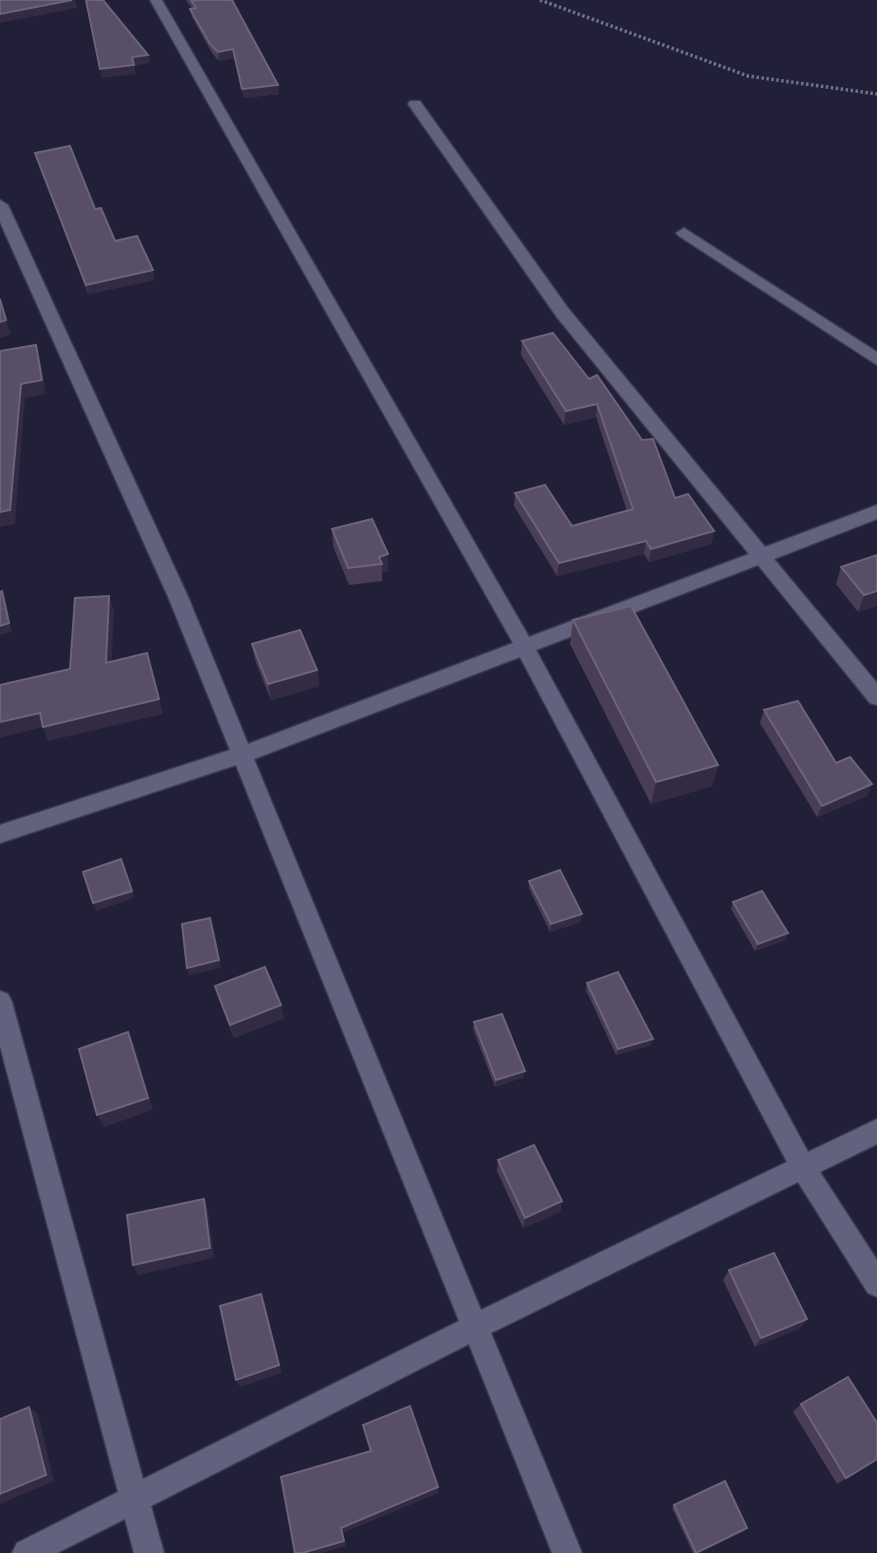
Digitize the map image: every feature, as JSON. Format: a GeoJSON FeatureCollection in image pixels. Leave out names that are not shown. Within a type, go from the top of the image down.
{"type":"FeatureCollection","features":[{"type":"Feature","properties":{"kind":"street"},"geometry":{"type":"LineString","coordinates":[[156,0],[524,646],[803,1167],[877,1284]]}},
{"type":"Feature","properties":{"kind":"street"},"geometry":{"type":"LineString","coordinates":[[415,104],[562,312],[877,697]]}},
{"type":"Feature","properties":{"kind":"street"},"geometry":{"type":"LineString","coordinates":[[3,219],[179,600],[568,1553]]}},
{"type":"Feature","properties":{"kind":"street"},"geometry":{"type":"LineString","coordinates":[[684,233],[877,360]]}},
{"type":"Feature","properties":{"kind":"street"},"geometry":{"type":"LineString","coordinates":[[0,834],[242,755],[760,554],[877,512]]}},
{"type":"Feature","properties":{"kind":"street"},"geometry":{"type":"LineString","coordinates":[[0,1002],[149,1553]]}},
{"type":"Feature","properties":{"kind":"street"},"geometry":{"type":"LineString","coordinates":[[27,1553],[475,1327],[877,1131]]}},
{"type":"Feature","properties":{"kind":"path"},"geometry":{"type":"LineString","coordinates":[[540,0],[748,76],[877,94]]}},
{"type":"Feature","properties":{"kind":"building"},"geometry":{"type":"Polygon","coordinates":[[[0,0],[72,0],[0,14],[0,0]]]}},
{"type":"Feature","properties":{"kind":"building"},"geometry":{"type":"Polygon","coordinates":[[[86,0],[103,0],[148,55],[132,57],[134,65],[100,69],[86,0]]]}},
{"type":"Feature","properties":{"kind":"building"},"geometry":{"type":"Polygon","coordinates":[[[191,0],[232,0],[278,85],[242,89],[233,49],[218,52],[210,44],[190,9],[196,8],[191,0]]]}},
{"type":"Feature","properties":{"kind":"building"},"geometry":{"type":"Polygon","coordinates":[[[70,146],[95,209],[101,208],[115,241],[137,236],[153,270],[86,285],[35,153],[70,146]]]}},
{"type":"Feature","properties":{"kind":"building"},"geometry":{"type":"Polygon","coordinates":[[[0,299],[6,320],[0,322],[0,299]]]}},
{"type":"Feature","properties":{"kind":"building"},"geometry":{"type":"Polygon","coordinates":[[[553,333],[589,379],[597,375],[642,440],[653,439],[675,498],[688,494],[714,531],[651,549],[646,541],[559,563],[515,493],[545,485],[572,526],[633,509],[597,404],[566,411],[522,341],[553,333]]]}},
{"type":"Feature","properties":{"kind":"building"},"geometry":{"type":"Polygon","coordinates":[[[36,345],[42,380],[21,384],[10,510],[0,512],[0,351],[36,345]]]}},
{"type":"Feature","properties":{"kind":"building"},"geometry":{"type":"Polygon","coordinates":[[[372,519],[388,554],[379,557],[382,564],[348,568],[332,529],[372,519]]]}},
{"type":"Feature","properties":{"kind":"building"},"geometry":{"type":"Polygon","coordinates":[[[877,555],[877,591],[864,595],[841,567],[877,555]]]}},
{"type":"Feature","properties":{"kind":"building"},"geometry":{"type":"Polygon","coordinates":[[[2,591],[9,623],[0,626],[0,592],[2,591]]]}},
{"type":"Feature","properties":{"kind":"building"},"geometry":{"type":"Polygon","coordinates":[[[109,596],[106,663],[147,653],[159,699],[43,727],[40,713],[0,722],[0,685],[70,669],[75,598],[109,596]]]}},
{"type":"Feature","properties":{"kind":"building"},"geometry":{"type":"Polygon","coordinates":[[[631,606],[718,765],[656,782],[573,620],[631,606]]]}},
{"type":"Feature","properties":{"kind":"building"},"geometry":{"type":"Polygon","coordinates":[[[300,630],[317,670],[268,684],[252,644],[300,630]]]}},
{"type":"Feature","properties":{"kind":"building"},"geometry":{"type":"Polygon","coordinates":[[[798,701],[836,763],[850,757],[872,784],[822,806],[764,710],[798,701]]]}},
{"type":"Feature","properties":{"kind":"building"},"geometry":{"type":"Polygon","coordinates":[[[121,859],[132,891],[93,903],[83,872],[121,859]]]}},
{"type":"Feature","properties":{"kind":"building"},"geometry":{"type":"Polygon","coordinates":[[[560,870],[582,914],[551,924],[529,881],[560,870]]]}},
{"type":"Feature","properties":{"kind":"building"},"geometry":{"type":"Polygon","coordinates":[[[762,891],[788,933],[758,944],[733,902],[762,891]]]}},
{"type":"Feature","properties":{"kind":"building"},"geometry":{"type":"Polygon","coordinates":[[[210,918],[219,960],[187,968],[182,924],[210,918]]]}},
{"type":"Feature","properties":{"kind":"building"},"geometry":{"type":"Polygon","coordinates":[[[265,967],[281,1005],[230,1025],[215,986],[265,967]]]}},
{"type":"Feature","properties":{"kind":"building"},"geometry":{"type":"Polygon","coordinates":[[[618,972],[653,1039],[618,1049],[587,983],[618,972]]]}},
{"type":"Feature","properties":{"kind":"building"},"geometry":{"type":"Polygon","coordinates":[[[502,1014],[525,1071],[496,1080],[474,1022],[502,1014]]]}},
{"type":"Feature","properties":{"kind":"building"},"geometry":{"type":"Polygon","coordinates":[[[128,1032],[148,1098],[97,1115],[79,1049],[128,1032]]]}},
{"type":"Feature","properties":{"kind":"building"},"geometry":{"type":"Polygon","coordinates":[[[534,1145],[562,1201],[525,1218],[498,1160],[534,1145]]]}},
{"type":"Feature","properties":{"kind":"building"},"geometry":{"type":"Polygon","coordinates":[[[204,1199],[210,1248],[133,1265],[127,1215],[204,1199]]]}},
{"type":"Feature","properties":{"kind":"building"},"geometry":{"type":"Polygon","coordinates":[[[774,1253],[807,1319],[761,1338],[729,1270],[774,1253]]]}},
{"type":"Feature","properties":{"kind":"building"},"geometry":{"type":"Polygon","coordinates":[[[261,1294],[279,1365],[236,1380],[220,1306],[261,1294]]]}},
{"type":"Feature","properties":{"kind":"building"},"geometry":{"type":"Polygon","coordinates":[[[848,1377],[877,1423],[877,1459],[846,1478],[801,1404],[848,1377]]]}},
{"type":"Feature","properties":{"kind":"building"},"geometry":{"type":"Polygon","coordinates":[[[410,1406],[438,1487],[341,1528],[344,1541],[295,1553],[281,1477],[371,1451],[363,1425],[410,1406]]]}},
{"type":"Feature","properties":{"kind":"building"},"geometry":{"type":"Polygon","coordinates":[[[29,1407],[46,1475],[0,1494],[0,1419],[29,1407]]]}},
{"type":"Feature","properties":{"kind":"building"},"geometry":{"type":"Polygon","coordinates":[[[725,1481],[747,1528],[696,1553],[674,1505],[725,1481]]]}}]}
